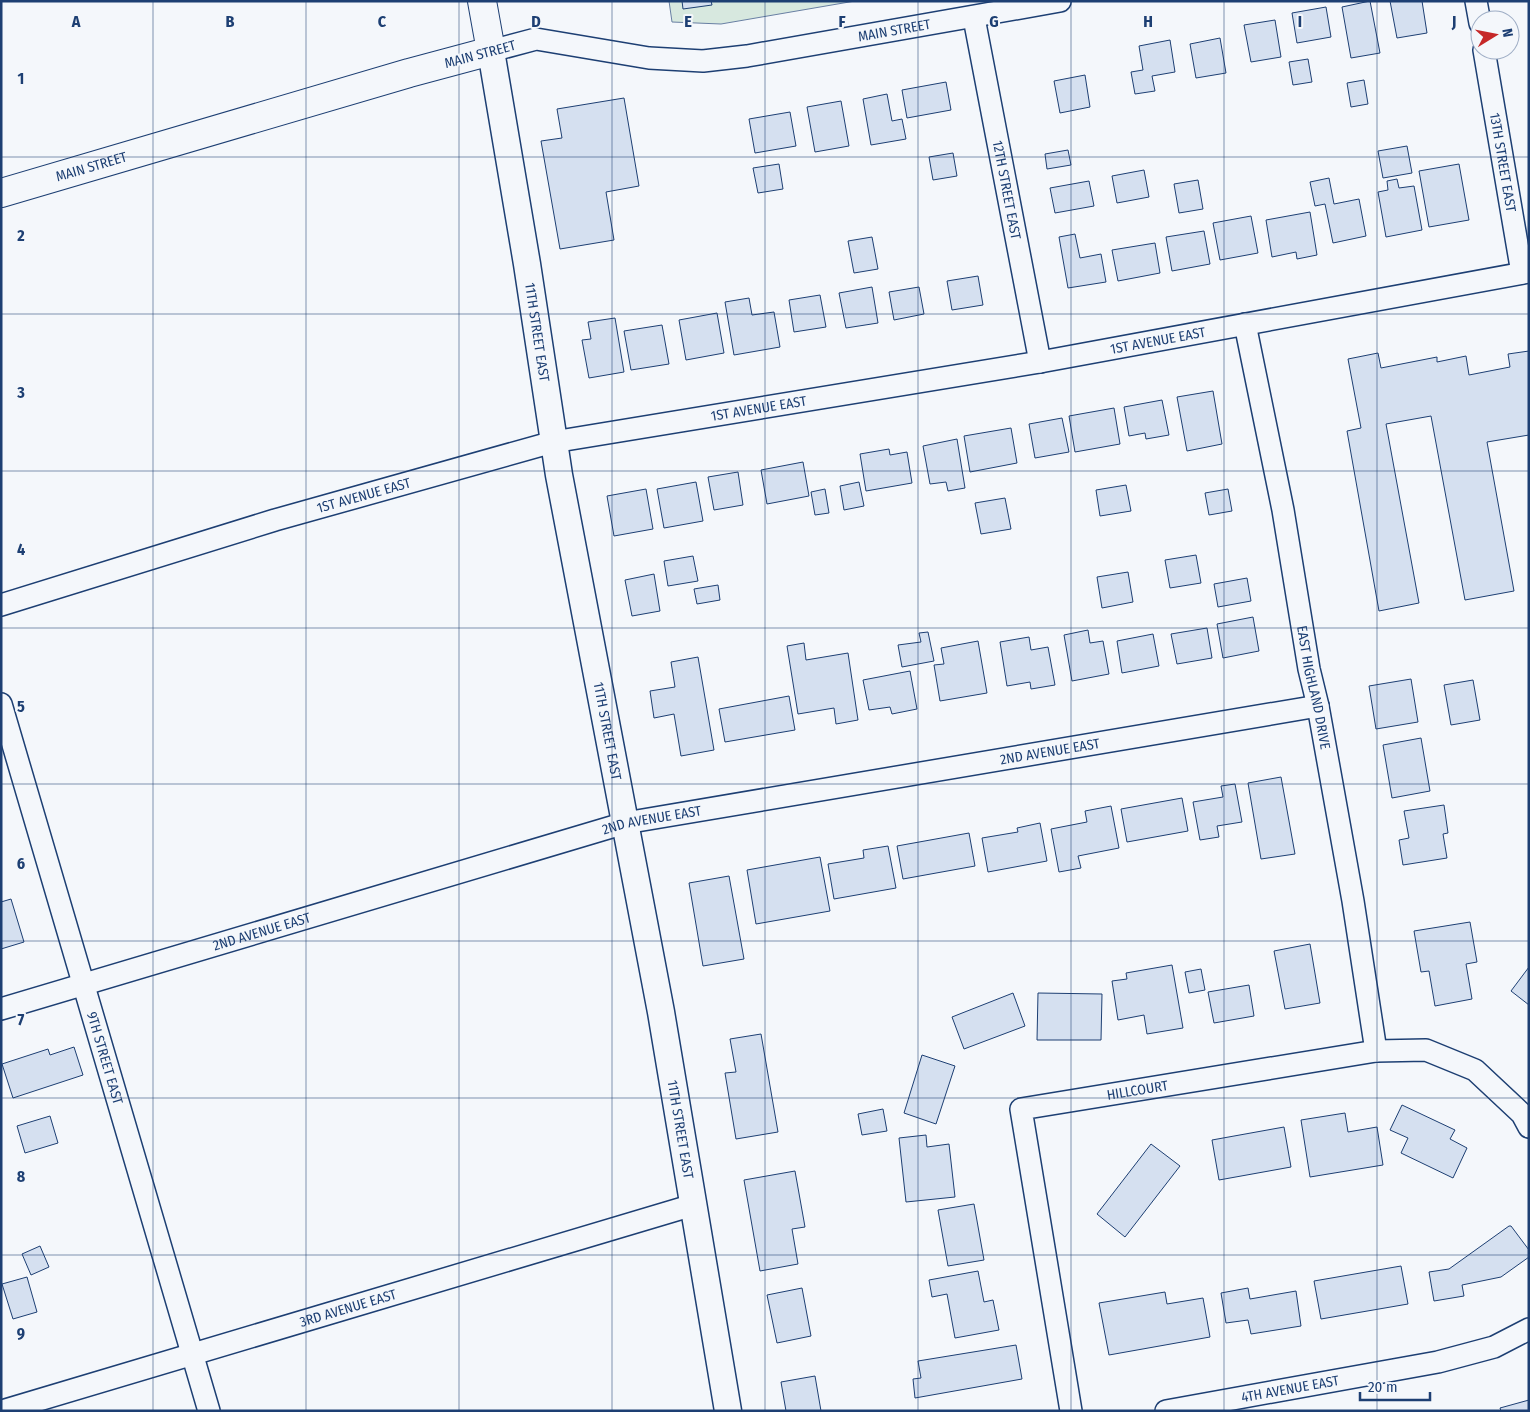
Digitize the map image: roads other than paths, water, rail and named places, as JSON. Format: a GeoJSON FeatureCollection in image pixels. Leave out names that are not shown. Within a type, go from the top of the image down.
{"type":"FeatureCollection","features":[{"type":"Feature","properties":{"kind":"main road"},"geometry":{"type":"LineString","coordinates":[[482,1],[491,51]]}},
{"type":"Feature","properties":{"kind":"main road","name":"MAIN STREET"},"geometry":{"type":"LineString","coordinates":[[1,193],[491,51]]}},
{"type":"Feature","properties":{"kind":"street","name":"MAIN STREET"},"geometry":{"type":"LineString","coordinates":[[491,51],[536,39],[649,58],[703,61],[747,56],[974,18],[1060,1]]}},
{"type":"Feature","properties":{"kind":"street","name":"12TH STREET EAST"},"geometry":{"type":"LineString","coordinates":[[974,18],[1040,362]]}},
{"type":"Feature","properties":{"kind":"street","name":"11TH STREET EAST"},"geometry":{"type":"LineString","coordinates":[[491,51],[527,264],[553,442],[661,1012],[728,1411]]}},
{"type":"Feature","properties":{"kind":"street","name":"13TH STREET EAST"},"geometry":{"type":"LineString","coordinates":[[1486,60],[1525,273]]}},
{"type":"Feature","properties":{"kind":"street","name":"1ST AVENUE EAST"},"geometry":{"type":"LineString","coordinates":[[1,605],[275,520],[553,442],[1040,362],[1525,273]]}},
{"type":"Feature","properties":{"kind":"street","name":"EAST HIGHLAND DRIVE"},"geometry":{"type":"LineString","coordinates":[[1245,324],[1283,510],[1309,668],[1318,706],[1354,901],[1376,1051]]}},
{"type":"Feature","properties":{"kind":"street","name":"9TH STREET EAST"},"geometry":{"type":"LineString","coordinates":[[1,704],[209,1411]]}},
{"type":"Feature","properties":{"kind":"street","name":"2ND AVENUE EAST"},"geometry":{"type":"LineString","coordinates":[[1,1009],[626,823],[1318,706]]}},
{"type":"Feature","properties":{"kind":"street","name":"HILLCOURT"},"geometry":{"type":"LineString","coordinates":[[1071,1411],[1020,1109],[1376,1051],[1426,1050],[1475,1070],[1522,1114],[1529,1127]]}},
{"type":"Feature","properties":{"kind":"street","name":"3RD AVENUE EAST"},"geometry":{"type":"LineString","coordinates":[[2,1411],[693,1205]]}},
{"type":"Feature","properties":{"kind":"street","name":"4TH AVENUE EAST"},"geometry":{"type":"LineString","coordinates":[[1166,1411],[1438,1362],[1494,1348],[1529,1328]]}}]}
